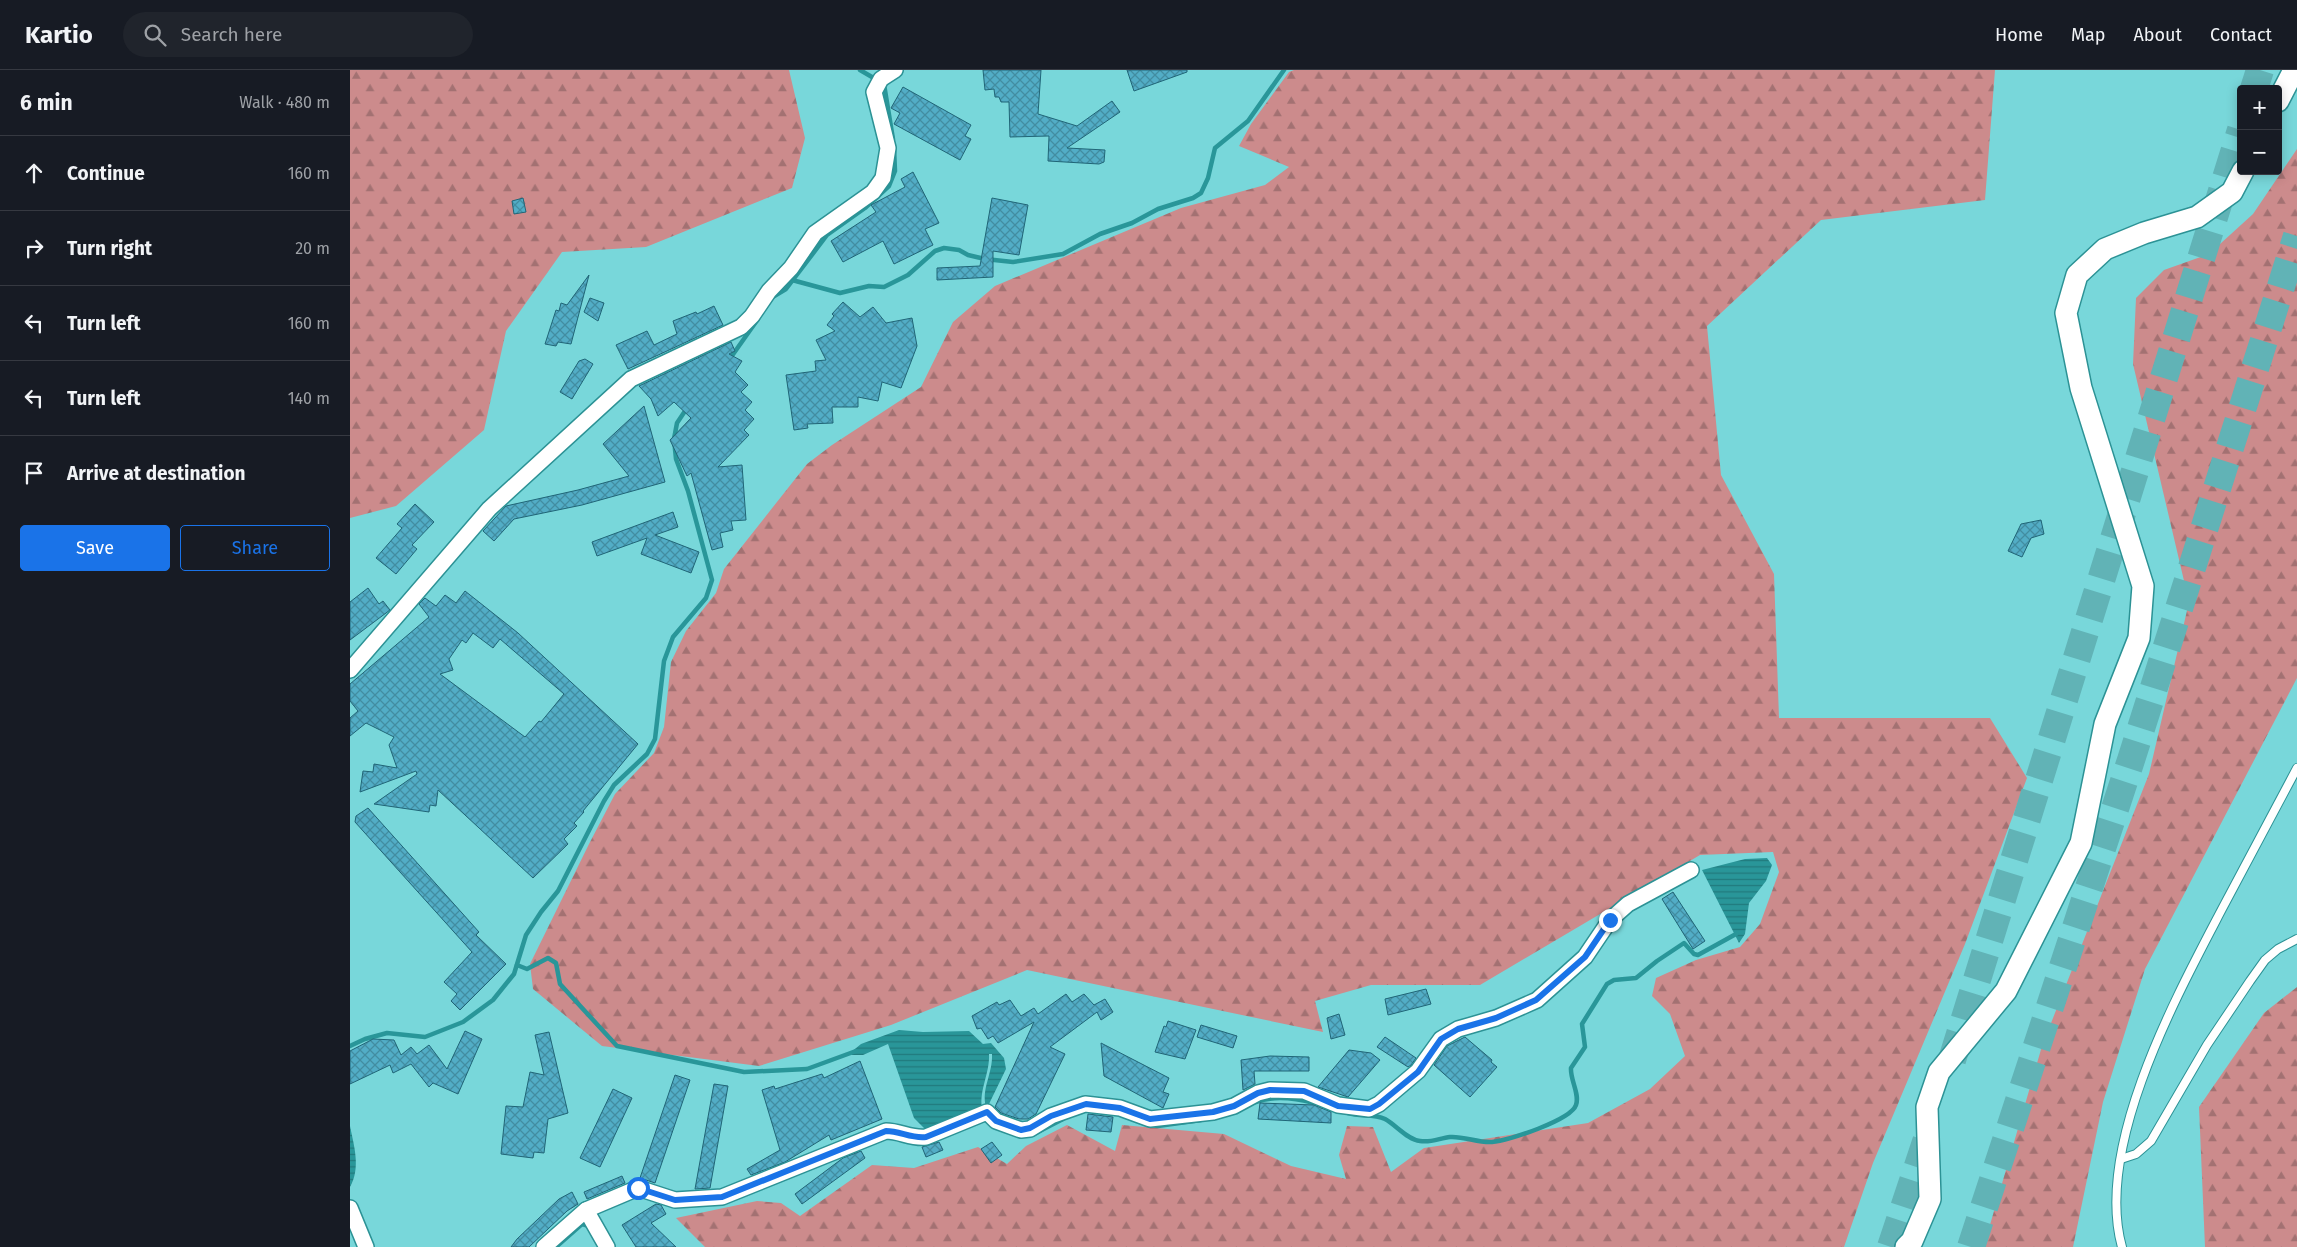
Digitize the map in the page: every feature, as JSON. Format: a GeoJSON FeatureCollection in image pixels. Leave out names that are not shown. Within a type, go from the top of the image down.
{"type":"FeatureCollection","features":[{"type":"Feature","properties":{"kind":"street"},"geometry":{"type":"LineString","coordinates":[[350,670],[489,509],[523,477],[592,417],[631,379],[741,327],[752,316],[769,291],[791,268],[815,233],[873,192],[883,178],[888,148],[874,92],[878,83],[894,70]]}},
{"type":"Feature","properties":{"kind":"street"},"geometry":{"type":"LineString","coordinates":[[2282,93],[2294,70]]}},
{"type":"Feature","properties":{"kind":"street"},"geometry":{"type":"LineString","coordinates":[[1906,1247],[1912,1241],[1930,1199],[1927,1107],[1939,1072],[2006,991],[2080,843],[2105,724],[2139,638],[2143,586],[2081,388],[2066,314],[2077,275],[2104,249],[2144,233],[2197,217],[2232,192],[2241,175]]}},
{"type":"Feature","properties":{"kind":"street"},"geometry":{"type":"LineString","coordinates":[[544,1247],[586,1210],[638,1188],[675,1200],[722,1197],[886,1131],[896,1131],[918,1138],[926,1137],[987,1112],[996,1121],[1021,1130],[1030,1128],[1051,1116],[1086,1104],[1120,1108],[1150,1119],[1213,1112],[1234,1106],[1258,1093],[1270,1090],[1304,1091],[1338,1106],[1370,1109],[1379,1104],[1418,1072],[1441,1039],[1458,1029],[1496,1018],[1536,1000],[1585,957],[1610,920],[1628,904],[1691,870]]}},
{"type":"Feature","properties":{"kind":"street"},"geometry":{"type":"LineString","coordinates":[[350,1208],[366,1247]]}},
{"type":"Feature","properties":{"kind":"street"},"geometry":{"type":"LineString","coordinates":[[586,1210],[607,1247]]}},
{"type":"Feature","properties":{"kind":"lane"},"geometry":{"type":"LineString","coordinates":[[2122,1247],[2116,1228],[2115,1189],[2140,1084],[2172,1008],[2297,768]]}},
{"type":"Feature","properties":{"kind":"lane"},"geometry":{"type":"LineString","coordinates":[[2121,1159],[2136,1154],[2151,1142],[2207,1045],[2265,960],[2278,949],[2297,939]]}},
{"type":"Feature","properties":{"kind":"green space"},"geometry":{"type":"Polygon","coordinates":[[[350,70],[789,70],[805,138],[792,188],[646,247],[562,252],[506,331],[484,430],[396,506],[350,518],[350,70]]]}},
{"type":"Feature","properties":{"kind":"green space"},"geometry":{"type":"Polygon","coordinates":[[[1294,70],[1995,70],[1985,200],[1821,220],[1707,326],[1721,475],[1774,574],[1779,718],[1990,718],[2027,778],[1965,944],[1873,1163],[1844,1247],[705,1247],[676,1218],[757,1201],[781,1203],[800,1216],[872,1165],[914,1168],[978,1147],[1007,1164],[1026,1146],[1067,1125],[1115,1151],[1122,1125],[1224,1134],[1291,1166],[1346,1179],[1339,1155],[1347,1126],[1373,1127],[1391,1172],[1424,1148],[1588,1123],[1650,1089],[1685,1056],[1670,1014],[1652,996],[1656,978],[1696,960],[1740,947],[1760,924],[1779,872],[1773,852],[1700,855],[1480,985],[1371,985],[1315,1001],[1323,1032],[1027,970],[891,1025],[759,1066],[602,1046],[533,989],[530,964],[589,844],[615,794],[654,753],[664,727],[671,662],[686,631],[716,593],[724,569],[807,464],[832,445],[921,387],[953,322],[995,286],[1181,208],[1265,185],[1289,167],[1239,146],[1251,124],[1289,72],[1294,70]]]}},
{"type":"Feature","properties":{"kind":"green space"},"geometry":{"type":"Polygon","coordinates":[[[2297,149],[2297,678],[2145,969],[2103,1102],[2073,1247],[1982,1247],[2042,1046],[2149,774],[2189,602],[2133,364],[2136,298],[2164,270],[2209,254],[2253,214],[2279,175],[2282,175],[2282,171],[2297,149]]]}},
{"type":"Feature","properties":{"kind":"green space"},"geometry":{"type":"Polygon","coordinates":[[[2297,987],[2297,1247],[2205,1247],[2199,1107],[2264,1013],[2297,987]]]}},
{"type":"Feature","properties":{"kind":"shaded area"},"geometry":{"type":"Polygon","coordinates":[[[1767,858],[1772,865],[1766,881],[1749,903],[1745,934],[1739,943],[1702,870],[1745,859],[1767,858]]]}},
{"type":"Feature","properties":{"kind":"shaded area"},"geometry":{"type":"Polygon","coordinates":[[[899,1030],[923,1032],[969,1031],[983,1044],[991,1043],[1004,1058],[1006,1069],[989,1104],[986,1107],[985,1094],[992,1054],[989,1054],[981,1101],[982,1108],[928,1132],[914,1118],[888,1044],[863,1055],[852,1055],[850,1053],[861,1044],[899,1030]]]}},
{"type":"Feature","properties":{"kind":"shaded area"},"geometry":{"type":"Polygon","coordinates":[[[350,1126],[356,1165],[350,1187],[350,1126]]]}},
{"type":"Feature","properties":{"kind":"building"},"geometry":{"type":"Polygon","coordinates":[[[983,70],[1041,70],[1038,114],[1077,126],[1112,101],[1120,112],[1067,148],[1105,150],[1104,162],[1099,164],[1048,161],[1049,136],[1010,137],[1009,102],[1001,102],[999,97],[995,97],[994,89],[985,90],[983,70]]]}},
{"type":"Feature","properties":{"kind":"building"},"geometry":{"type":"Polygon","coordinates":[[[1127,70],[1187,70],[1187,72],[1134,91],[1127,70]]]}},
{"type":"Feature","properties":{"kind":"building"},"geometry":{"type":"Polygon","coordinates":[[[903,87],[971,125],[965,136],[971,139],[960,160],[894,124],[900,113],[891,108],[903,87]]]}},
{"type":"Feature","properties":{"kind":"building"},"geometry":{"type":"Polygon","coordinates":[[[913,172],[939,223],[925,229],[933,245],[894,264],[883,241],[843,262],[831,241],[876,212],[871,205],[905,187],[901,179],[913,172]]]}},
{"type":"Feature","properties":{"kind":"building"},"geometry":{"type":"Polygon","coordinates":[[[523,198],[526,212],[514,214],[512,201],[523,198]]]}},
{"type":"Feature","properties":{"kind":"building"},"geometry":{"type":"Polygon","coordinates":[[[992,198],[1028,205],[1019,255],[993,251],[993,277],[937,280],[937,268],[980,266],[992,198]]]}},
{"type":"Feature","properties":{"kind":"building"},"geometry":{"type":"Polygon","coordinates":[[[589,275],[571,344],[558,342],[556,346],[545,344],[556,310],[559,311],[561,303],[567,305],[589,275]]]}},
{"type":"Feature","properties":{"kind":"building"},"geometry":{"type":"Polygon","coordinates":[[[590,298],[604,303],[598,321],[584,312],[590,298]]]}},
{"type":"Feature","properties":{"kind":"building"},"geometry":{"type":"Polygon","coordinates":[[[843,302],[860,317],[873,307],[886,323],[912,318],[917,346],[901,388],[882,382],[878,401],[858,397],[858,407],[832,407],[833,423],[807,424],[808,428],[794,430],[786,375],[816,371],[815,361],[826,360],[816,340],[835,331],[827,325],[834,316],[832,314],[843,302]]]}},
{"type":"Feature","properties":{"kind":"building"},"geometry":{"type":"Polygon","coordinates":[[[714,306],[723,325],[628,369],[616,345],[647,331],[654,345],[677,334],[673,321],[696,312],[697,314],[714,306]]]}},
{"type":"Feature","properties":{"kind":"building"},"geometry":{"type":"Polygon","coordinates":[[[731,342],[735,351],[729,354],[742,361],[735,372],[748,385],[741,392],[752,402],[745,410],[754,419],[744,430],[749,435],[718,467],[742,465],[746,520],[731,521],[733,530],[720,533],[723,547],[712,550],[691,473],[687,476],[670,440],[691,418],[674,402],[658,416],[651,399],[639,386],[731,342]]]}},
{"type":"Feature","properties":{"kind":"building"},"geometry":{"type":"Polygon","coordinates":[[[585,359],[593,364],[572,399],[560,392],[579,361],[585,359]]]}},
{"type":"Feature","properties":{"kind":"building"},"geometry":{"type":"Polygon","coordinates":[[[644,406],[665,482],[582,505],[514,519],[494,541],[483,531],[506,506],[578,490],[629,476],[603,444],[644,406]]]}},
{"type":"Feature","properties":{"kind":"building"},"geometry":{"type":"Polygon","coordinates":[[[415,504],[434,522],[412,545],[417,549],[396,574],[376,558],[402,528],[397,524],[415,504]]]}},
{"type":"Feature","properties":{"kind":"building"},"geometry":{"type":"Polygon","coordinates":[[[673,512],[678,527],[655,535],[699,552],[691,573],[641,554],[647,538],[597,556],[592,542],[673,512]]]}},
{"type":"Feature","properties":{"kind":"building"},"geometry":{"type":"Polygon","coordinates":[[[2041,520],[2044,534],[2031,538],[2022,557],[2008,551],[2021,524],[2041,520]]]}},
{"type":"Feature","properties":{"kind":"building"},"geometry":{"type":"Polygon","coordinates":[[[368,588],[379,604],[383,601],[390,610],[350,640],[350,602],[368,588]]]}},
{"type":"Feature","properties":{"kind":"building"},"geometry":{"type":"Polygon","coordinates":[[[465,591],[518,633],[638,744],[574,823],[577,826],[564,839],[568,844],[533,878],[438,790],[436,806],[430,805],[429,812],[374,804],[417,774],[416,771],[360,792],[363,771],[373,772],[374,764],[397,768],[389,745],[394,737],[366,723],[350,736],[350,718],[358,711],[350,701],[350,684],[429,617],[419,604],[425,598],[436,606],[445,595],[456,603],[465,591]],[[473,633],[466,643],[462,640],[449,659],[453,670],[440,674],[525,737],[539,721],[541,722],[564,694],[500,639],[493,648],[473,633]]]}},
{"type":"Feature","properties":{"kind":"building"},"geometry":{"type":"Polygon","coordinates":[[[368,808],[479,932],[476,935],[506,964],[460,1010],[451,1001],[457,994],[444,982],[472,952],[355,822],[356,816],[368,808]]]}},
{"type":"Feature","properties":{"kind":"building"},"geometry":{"type":"Polygon","coordinates":[[[1673,892],[1705,941],[1693,949],[1662,899],[1673,892]]]}},
{"type":"Feature","properties":{"kind":"building"},"geometry":{"type":"Polygon","coordinates":[[[1426,989],[1431,1004],[1388,1015],[1385,999],[1426,989]]]}},
{"type":"Feature","properties":{"kind":"building"},"geometry":{"type":"Polygon","coordinates":[[[1066,994],[1072,1002],[1084,994],[1094,1005],[1105,999],[1113,1012],[1101,1020],[1097,1012],[1050,1047],[1065,1054],[1036,1114],[1028,1119],[1019,1119],[1001,1113],[995,1107],[1034,1022],[998,1043],[993,1036],[988,1039],[981,1028],[977,1029],[972,1016],[997,1002],[999,1005],[1010,1000],[1021,1016],[1034,1008],[1038,1014],[1066,994]]]}},
{"type":"Feature","properties":{"kind":"building"},"geometry":{"type":"Polygon","coordinates":[[[1339,1014],[1345,1035],[1331,1039],[1327,1018],[1339,1014]]]}},
{"type":"Feature","properties":{"kind":"building"},"geometry":{"type":"Polygon","coordinates":[[[1168,1021],[1196,1030],[1185,1059],[1155,1052],[1164,1026],[1166,1027],[1168,1021]]]}},
{"type":"Feature","properties":{"kind":"building"},"geometry":{"type":"Polygon","coordinates":[[[1201,1025],[1237,1036],[1233,1048],[1197,1037],[1201,1025]]]}},
{"type":"Feature","properties":{"kind":"building"},"geometry":{"type":"Polygon","coordinates":[[[465,1031],[482,1039],[458,1094],[433,1083],[429,1087],[411,1064],[393,1073],[390,1065],[350,1084],[350,1051],[373,1039],[394,1040],[401,1055],[411,1047],[417,1054],[429,1045],[447,1069],[465,1031]]]}},
{"type":"Feature","properties":{"kind":"building"},"geometry":{"type":"Polygon","coordinates":[[[549,1032],[568,1113],[548,1119],[544,1153],[534,1152],[533,1158],[501,1154],[506,1106],[523,1107],[530,1072],[544,1075],[535,1035],[549,1032]]]}},
{"type":"Feature","properties":{"kind":"building"},"geometry":{"type":"Polygon","coordinates":[[[1385,1037],[1416,1058],[1411,1065],[1408,1067],[1377,1047],[1385,1037]]]}},
{"type":"Feature","properties":{"kind":"building"},"geometry":{"type":"Polygon","coordinates":[[[1465,1037],[1492,1060],[1491,1062],[1497,1067],[1470,1097],[1434,1065],[1447,1046],[1465,1037]]]}},
{"type":"Feature","properties":{"kind":"building"},"geometry":{"type":"Polygon","coordinates":[[[1101,1043],[1169,1078],[1163,1092],[1169,1094],[1163,1108],[1104,1076],[1101,1043]]]}},
{"type":"Feature","properties":{"kind":"building"},"geometry":{"type":"Polygon","coordinates":[[[1349,1050],[1371,1053],[1380,1060],[1348,1097],[1318,1087],[1349,1050]]]}},
{"type":"Feature","properties":{"kind":"building"},"geometry":{"type":"Polygon","coordinates":[[[1270,1056],[1309,1057],[1309,1071],[1254,1071],[1255,1084],[1243,1090],[1241,1060],[1270,1056]]]}},
{"type":"Feature","properties":{"kind":"building"},"geometry":{"type":"Polygon","coordinates":[[[860,1061],[882,1119],[831,1140],[829,1135],[785,1162],[751,1175],[747,1169],[780,1150],[762,1090],[774,1086],[775,1089],[822,1074],[824,1078],[860,1061]]]}},
{"type":"Feature","properties":{"kind":"building"},"geometry":{"type":"Polygon","coordinates":[[[675,1075],[690,1080],[655,1183],[640,1178],[675,1075]]]}},
{"type":"Feature","properties":{"kind":"building"},"geometry":{"type":"Polygon","coordinates":[[[714,1084],[728,1086],[710,1188],[695,1189],[714,1084]]]}},
{"type":"Feature","properties":{"kind":"building"},"geometry":{"type":"Polygon","coordinates":[[[613,1089],[632,1098],[600,1167],[580,1158],[613,1089]]]}},
{"type":"Feature","properties":{"kind":"building"},"geometry":{"type":"Polygon","coordinates":[[[1260,1103],[1314,1105],[1331,1112],[1331,1123],[1258,1119],[1260,1103]]]}},
{"type":"Feature","properties":{"kind":"building"},"geometry":{"type":"Polygon","coordinates":[[[1088,1114],[1113,1117],[1111,1132],[1086,1130],[1088,1114]]]}},
{"type":"Feature","properties":{"kind":"building"},"geometry":{"type":"Polygon","coordinates":[[[939,1142],[943,1150],[926,1157],[922,1147],[939,1142]]]}},
{"type":"Feature","properties":{"kind":"building"},"geometry":{"type":"Polygon","coordinates":[[[992,1142],[1002,1155],[991,1163],[981,1149],[992,1142]]]}},
{"type":"Feature","properties":{"kind":"building"},"geometry":{"type":"Polygon","coordinates":[[[861,1151],[865,1158],[802,1204],[795,1194],[843,1158],[861,1151]]]}},
{"type":"Feature","properties":{"kind":"building"},"geometry":{"type":"Polygon","coordinates":[[[622,1176],[625,1183],[587,1199],[584,1192],[622,1176]]]}},
{"type":"Feature","properties":{"kind":"building"},"geometry":{"type":"Polygon","coordinates":[[[572,1192],[578,1204],[567,1211],[529,1247],[511,1247],[559,1199],[572,1192]]]}},
{"type":"Feature","properties":{"kind":"building"},"geometry":{"type":"Polygon","coordinates":[[[656,1204],[661,1205],[666,1214],[651,1223],[676,1247],[636,1247],[622,1225],[656,1204]]]}},
{"type":"Feature","properties":{"kind":"waterway"},"geometry":{"type":"LineString","coordinates":[[860,70],[884,84],[893,139]]}},
{"type":"Feature","properties":{"kind":"waterway"},"geometry":{"type":"LineString","coordinates":[[792,280],[840,293],[869,286],[884,287],[908,275],[935,251],[944,248],[959,250],[968,255],[985,259],[1013,262],[1063,254],[1100,234],[1132,223],[1158,209],[1193,198],[1201,193],[1208,178],[1215,148],[1248,121],[1284,70]]}},
{"type":"Feature","properties":{"kind":"waterway"},"geometry":{"type":"LineString","coordinates":[[771,298],[786,289],[827,235],[865,208],[889,186],[895,171],[894,147]]}},
{"type":"Feature","properties":{"kind":"waterway"},"geometry":{"type":"LineString","coordinates":[[729,360],[758,319]]}},
{"type":"Feature","properties":{"kind":"waterway"},"geometry":{"type":"LineString","coordinates":[[350,1046],[365,1039],[387,1033],[425,1037],[463,1022],[493,1000],[514,974],[526,935],[558,891],[604,801],[614,785],[647,754],[655,739],[664,661],[673,637],[706,598],[712,580],[688,491],[676,459],[674,439],[677,423],[687,408]]}},
{"type":"Feature","properties":{"kind":"waterway"},"geometry":{"type":"LineString","coordinates":[[1348,1113],[1380,1117],[1411,1138],[1424,1141],[1455,1137],[1492,1142],[1538,1129],[1563,1117],[1572,1111],[1576,1105],[1577,1096],[1571,1068],[1585,1047],[1582,1024],[1607,984],[1614,980],[1636,978],[1684,943],[1694,954],[1698,955],[1736,934]]}},
{"type":"Feature","properties":{"kind":"waterway"},"geometry":{"type":"LineString","coordinates":[[517,965],[527,969],[548,958],[556,963],[560,984],[617,1046],[744,1072],[807,1069],[856,1051]]}},
{"type":"Feature","properties":{"kind":"waterway"},"geometry":{"type":"LineString","coordinates":[[1256,1102],[1270,1098],[1285,1098],[1314,1103]]}},
{"type":"Feature","properties":{"kind":"waterway"},"geometry":{"type":"LineString","coordinates":[[1032,1135],[1063,1119]]}},
{"type":"Feature","properties":{"kind":"waterway"},"geometry":{"type":"LineString","coordinates":[[1152,1125],[1158,1126],[1201,1120]]}},
{"type":"Feature","properties":{"kind":"waterway"},"geometry":{"type":"LineString","coordinates":[[556,1247],[582,1224],[589,1226]]}},
{"type":"Feature","properties":{"kind":"tunnel"},"geometry":{"type":"LineString","coordinates":[[2255,85],[2260,70]]}},
{"type":"Feature","properties":{"kind":"tunnel"},"geometry":{"type":"LineString","coordinates":[[1952,1060],[2237,143]]}},
{"type":"Feature","properties":{"kind":"tunnel"},"geometry":{"type":"LineString","coordinates":[[1971,1247],[2131,760],[2297,236]]}},
{"type":"Feature","properties":{"kind":"tunnel"},"geometry":{"type":"LineString","coordinates":[[1891,1247],[1930,1130]]}},
{"type":"Feature","properties":{"kind":"route"},"geometry":{"type":"LineString","coordinates":[[638,1188],[675,1200],[722,1197],[786,1173],[886,1131],[896,1131],[918,1138],[926,1137],[987,1112],[996,1121],[1021,1130],[1030,1128],[1051,1116],[1086,1104],[1120,1108],[1150,1119],[1213,1112],[1234,1106],[1258,1093],[1270,1090],[1304,1091],[1338,1106],[1360,1110],[1370,1109],[1379,1104],[1418,1072],[1441,1039],[1458,1029],[1496,1018],[1536,1000],[1585,957],[1610,920]]}}]}
